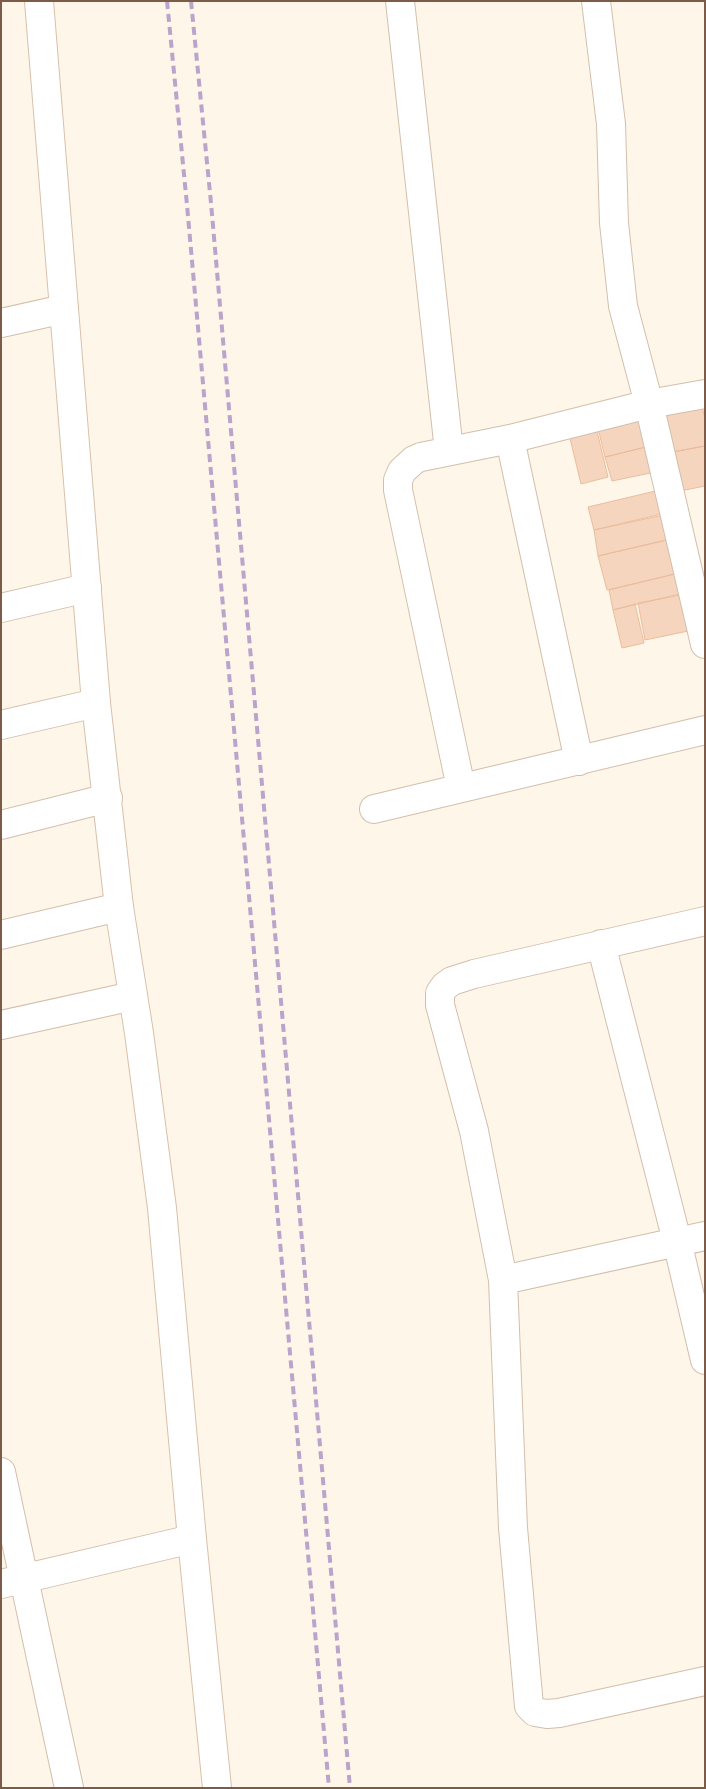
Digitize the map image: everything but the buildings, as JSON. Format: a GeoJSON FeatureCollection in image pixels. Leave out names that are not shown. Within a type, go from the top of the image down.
{"type":"FeatureCollection","features":[{"type":"Feature","properties":{"kind":"street"},"geometry":{"type":"LineString","coordinates":[[39,1],[96,703],[119,907],[134,996],[162,1208],[217,1788]]}},
{"type":"Feature","properties":{"kind":"street"},"geometry":{"type":"LineString","coordinates":[[400,1],[449,451]]}},
{"type":"Feature","properties":{"kind":"street"},"geometry":{"type":"LineString","coordinates":[[596,1],[611,124],[614,222],[623,306],[649,404],[705,644]]}},
{"type":"Feature","properties":{"kind":"street"},"geometry":{"type":"LineString","coordinates":[[1,323],[64,309]]}},
{"type":"Feature","properties":{"kind":"street"},"geometry":{"type":"LineString","coordinates":[[462,788],[398,490],[398,480],[406,466],[421,457],[510,439],[649,404],[705,394]]}},
{"type":"Feature","properties":{"kind":"street"},"geometry":{"type":"LineString","coordinates":[[510,439],[579,761]]}},
{"type":"Feature","properties":{"kind":"street"},"geometry":{"type":"LineString","coordinates":[[1,608],[87,588]]}},
{"type":"Feature","properties":{"kind":"street"},"geometry":{"type":"LineString","coordinates":[[1,725],[96,703]]}},
{"type":"Feature","properties":{"kind":"street"},"geometry":{"type":"LineString","coordinates":[[374,809],[705,730]]}},
{"type":"Feature","properties":{"kind":"street"},"geometry":{"type":"LineString","coordinates":[[1,825],[108,798]]}},
{"type":"Feature","properties":{"kind":"street"},"geometry":{"type":"LineString","coordinates":[[1,934],[119,907]]}},
{"type":"Feature","properties":{"kind":"street"},"geometry":{"type":"LineString","coordinates":[[705,921],[474,974],[452,981],[444,986],[440,993],[440,1005],[474,1131],[503,1280],[513,1528],[529,1706],[535,1712],[559,1713],[705,1681]]}},
{"type":"Feature","properties":{"kind":"street"},"geometry":{"type":"LineString","coordinates":[[601,944],[677,1241],[705,1360]]}},
{"type":"Feature","properties":{"kind":"street"},"geometry":{"type":"LineString","coordinates":[[1,1025],[134,996]]}},
{"type":"Feature","properties":{"kind":"street"},"geometry":{"type":"LineString","coordinates":[[503,1280],[705,1236]]}},
{"type":"Feature","properties":{"kind":"street"},"geometry":{"type":"LineString","coordinates":[[1,1472],[13,1582],[69,1788]]}},
{"type":"Feature","properties":{"kind":"street"},"geometry":{"type":"LineString","coordinates":[[13,1582],[192,1539]]}},
{"type":"Feature","properties":{"kind":"railway"},"geometry":{"type":"LineString","coordinates":[[167,1],[187,205],[329,1788]]}},
{"type":"Feature","properties":{"kind":"railway"},"geometry":{"type":"LineString","coordinates":[[191,1],[211,203],[350,1788]]}}]}
